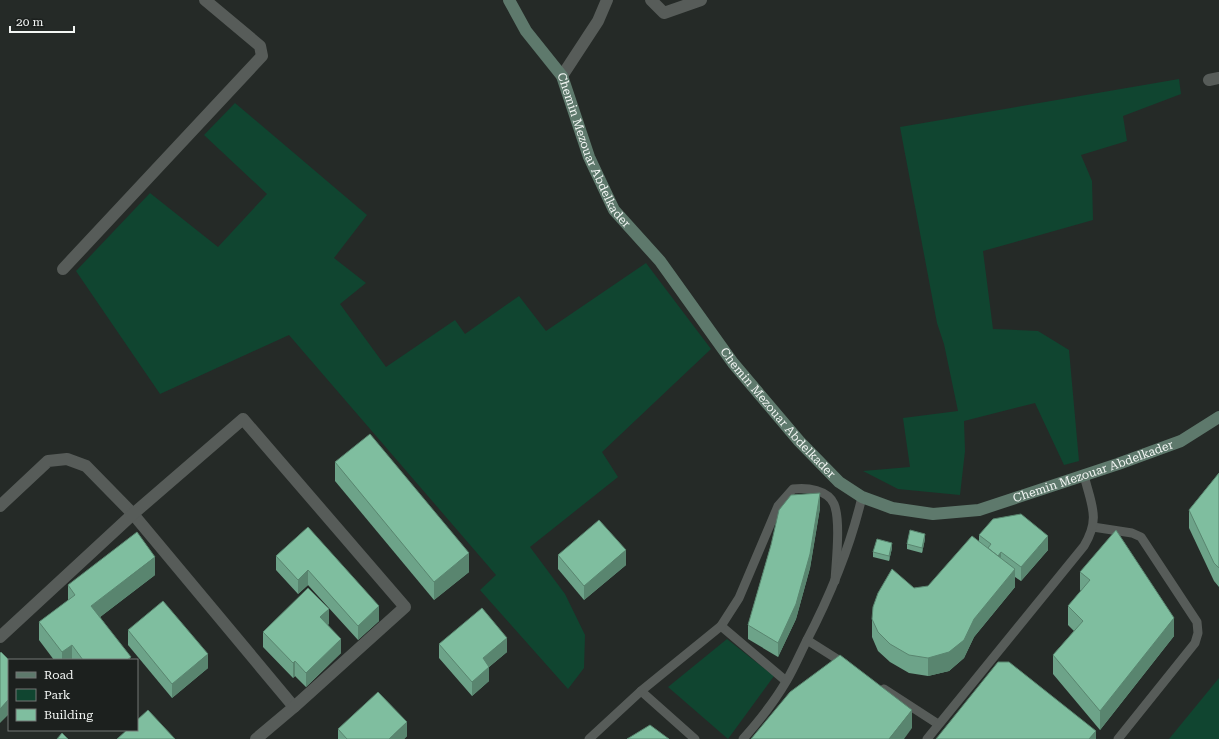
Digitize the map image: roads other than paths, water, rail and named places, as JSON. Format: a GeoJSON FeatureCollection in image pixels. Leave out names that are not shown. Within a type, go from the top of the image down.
{"type":"FeatureCollection","features":[{"type":"Feature","properties":{"kind":"street"},"geometry":{"type":"LineString","coordinates":[[63,269],[262,56],[260,46],[205,0]]}},
{"type":"Feature","properties":{"kind":"street","name":"Chemin Mezouar Abdelkader"},"geometry":{"type":"LineString","coordinates":[[509,0],[526,31],[562,76],[589,157],[614,210],[660,261],[733,363],[799,441],[839,482],[862,497],[892,508],[933,514],[979,510],[1181,441],[1219,417]]}},
{"type":"Feature","properties":{"kind":"street"},"geometry":{"type":"LineString","coordinates":[[562,76],[598,21],[607,0]]}},
{"type":"Feature","properties":{"kind":"street"},"geometry":{"type":"LineString","coordinates":[[651,0],[664,13],[701,0]]}},
{"type":"Feature","properties":{"kind":"street"},"geometry":{"type":"LineString","coordinates":[[0,637],[133,514],[243,419],[405,607],[294,707],[256,739]]}},
{"type":"Feature","properties":{"kind":"street"},"geometry":{"type":"LineString","coordinates":[[0,506],[48,461],[68,459],[86,466],[133,514],[294,707]]}},
{"type":"Feature","properties":{"kind":"lane"},"geometry":{"type":"LineString","coordinates":[[927,739],[1084,546],[1091,535],[1094,516],[1084,475]]}},
{"type":"Feature","properties":{"kind":"lane"},"geometry":{"type":"LineString","coordinates":[[589,739],[641,691],[720,626],[739,598],[778,506],[793,489],[804,488],[824,493],[833,503],[837,519],[835,581]]}},
{"type":"Feature","properties":{"kind":"lane"},"geometry":{"type":"LineString","coordinates":[[743,739],[754,727],[786,681],[807,640],[835,581],[855,526],[862,497]]}},
{"type":"Feature","properties":{"kind":"lane"},"geometry":{"type":"LineString","coordinates":[[1093,527],[1132,533],[1142,537],[1197,622],[1198,633],[1195,643],[1118,739]]}},
{"type":"Feature","properties":{"kind":"lane"},"geometry":{"type":"LineString","coordinates":[[720,626],[786,681]]}},
{"type":"Feature","properties":{"kind":"lane"},"geometry":{"type":"LineString","coordinates":[[807,640],[853,670]]}},
{"type":"Feature","properties":{"kind":"lane"},"geometry":{"type":"LineString","coordinates":[[873,682],[938,724]]}},
{"type":"Feature","properties":{"kind":"lane"},"geometry":{"type":"LineString","coordinates":[[641,691],[695,739]]}}]}
